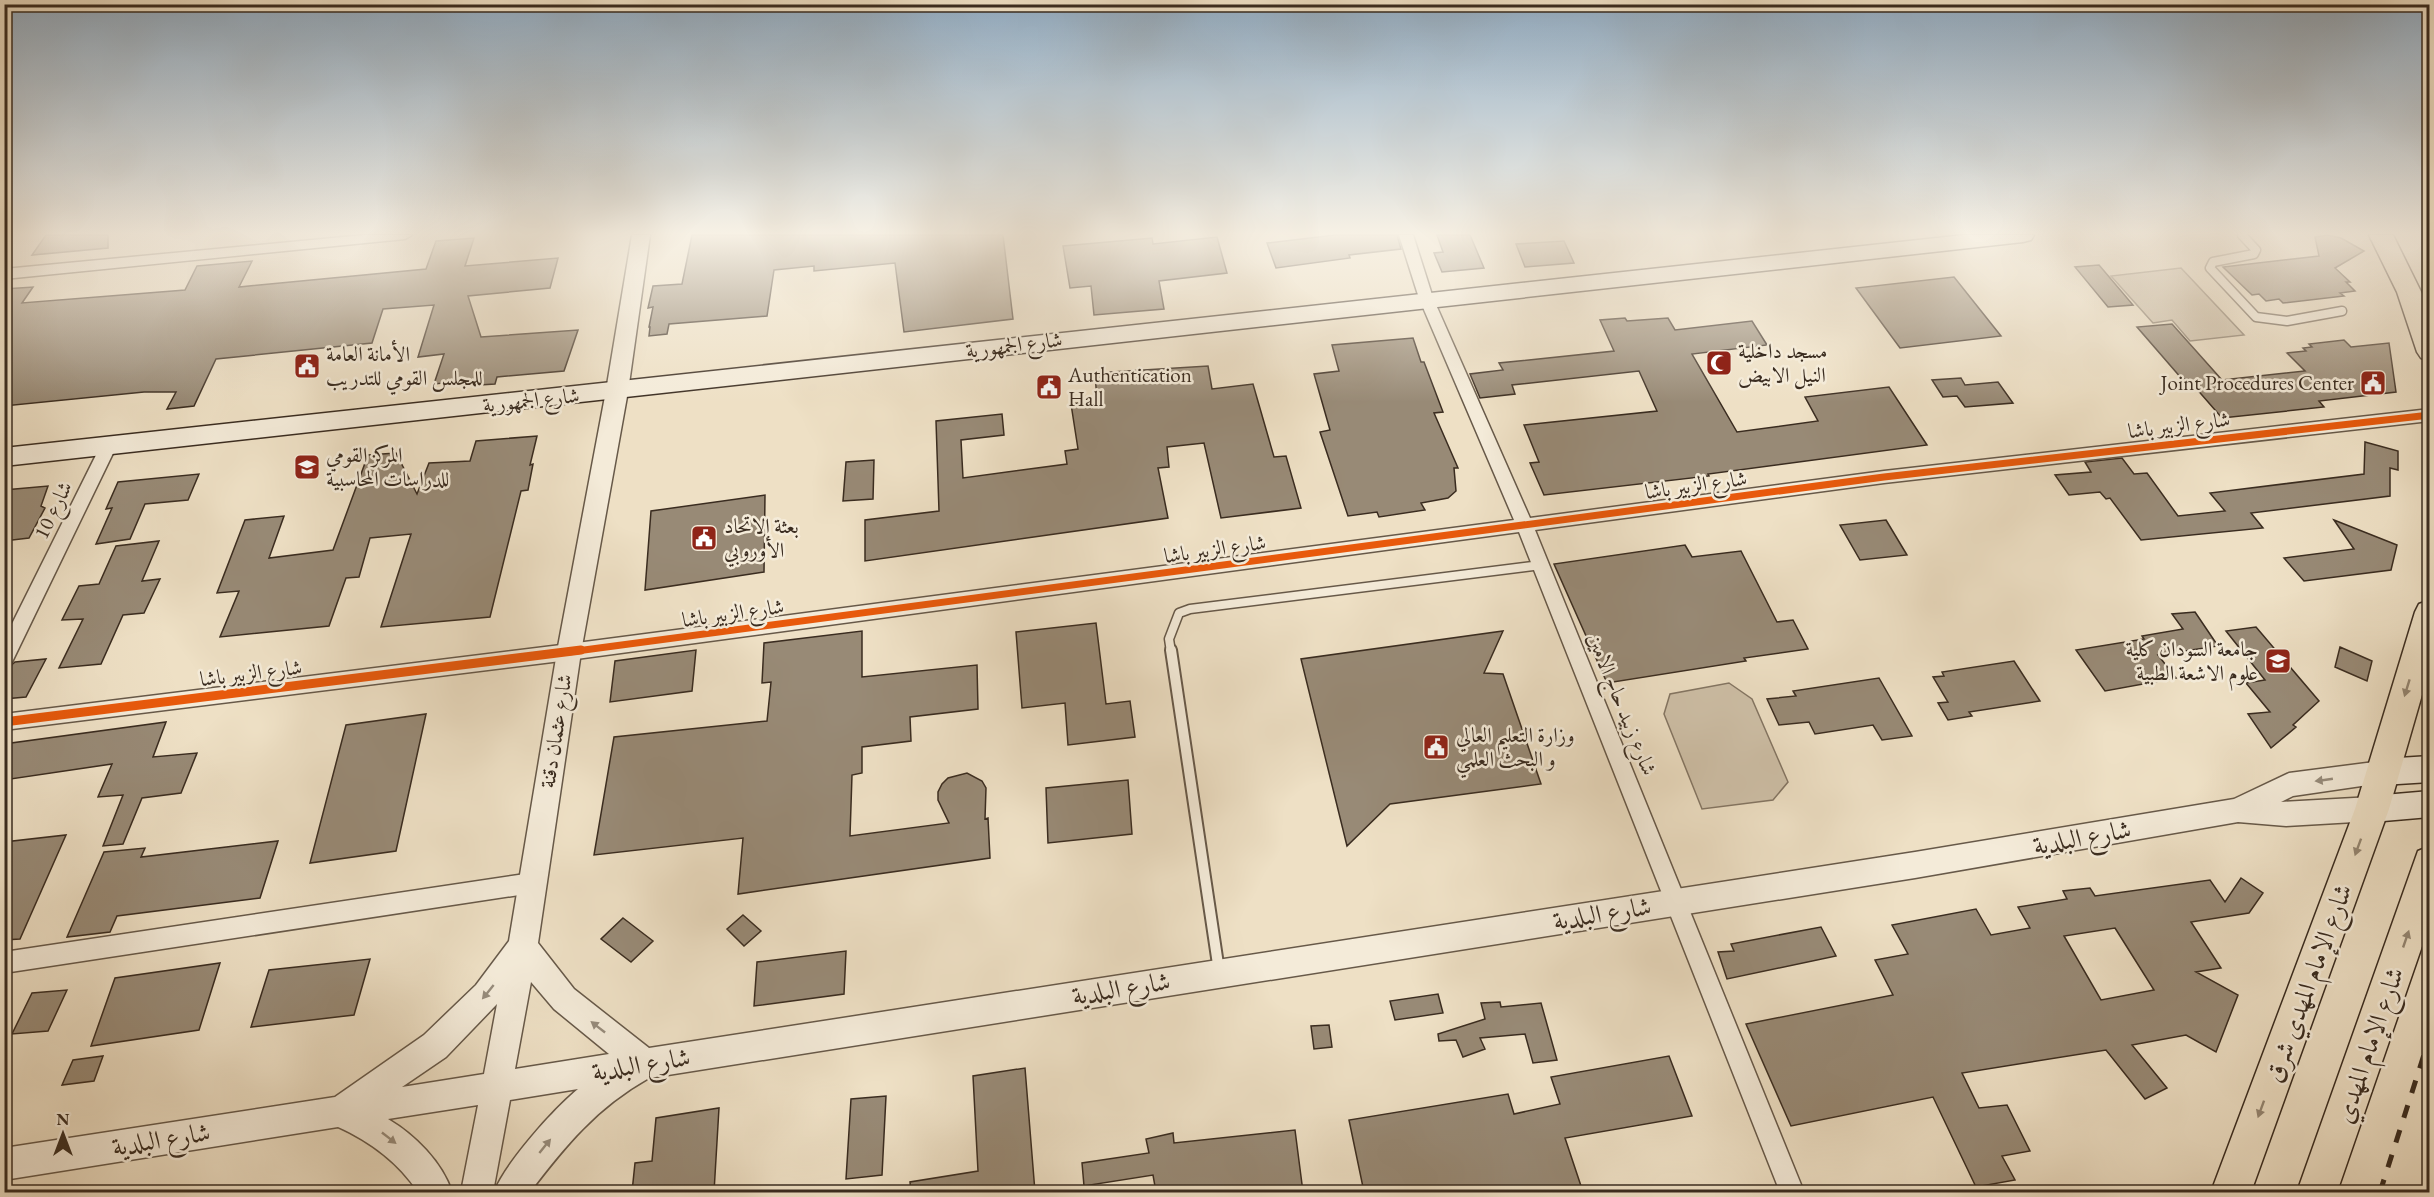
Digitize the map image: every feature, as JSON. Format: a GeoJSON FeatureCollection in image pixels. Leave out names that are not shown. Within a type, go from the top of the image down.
{"type":"FeatureCollection","features":[{"type":"Feature","properties":{"kind":"main road","name":"شارع الجمهورية"},"geometry":{"type":"LineString","coordinates":[[4,457],[617,391],[1494,291]]}},
{"type":"Feature","properties":{"kind":"main road"},"geometry":{"type":"LineString","coordinates":[[2410,291],[2423,325],[2430,352]]}},
{"type":"Feature","properties":{"kind":"main road"},"geometry":{"type":"LineString","coordinates":[[2430,612],[2382,772],[2430,769]]}},
{"type":"Feature","properties":{"kind":"main road","name":"شارع الإمام المهدي شرق"},"geometry":{"type":"LineString","coordinates":[[2231,1192],[2372,809],[2382,772]]}},
{"type":"Feature","properties":{"kind":"main road"},"geometry":{"type":"LineString","coordinates":[[2372,809],[2430,804]]}},
{"type":"Feature","properties":{"kind":"main road","name":"شارع الإمام المهدي"},"geometry":{"type":"LineString","coordinates":[[2317,1192],[2415,913],[2430,862]]}},
{"type":"Feature","properties":{"kind":"street","name":"شارع عثمان دقنة"},"geometry":{"type":"LineString","coordinates":[[477,1192],[523,946],[569,652],[617,391],[632,291]]}},
{"type":"Feature","properties":{"kind":"street","name":"شارع زبيد حاج الامين"},"geometry":{"type":"LineString","coordinates":[[1424,291],[1541,565],[1792,1192]]}},
{"type":"Feature","properties":{"kind":"street","name":"شارع الزبير باشا"},"geometry":{"type":"LineString","coordinates":[[4,722],[569,652],[1884,477],[2430,415]]}},
{"type":"Feature","properties":{"kind":"street","name":"شارع 10"},"geometry":{"type":"LineString","coordinates":[[4,660],[110,445]]}},
{"type":"Feature","properties":{"kind":"street"},"geometry":{"type":"LineString","coordinates":[[2238,810],[2289,785],[2382,772]]}},
{"type":"Feature","properties":{"kind":"street"},"geometry":{"type":"LineString","coordinates":[[2238,810],[2286,814],[2372,809]]}},
{"type":"Feature","properties":{"kind":"street","name":"شارع البلدية"},"geometry":{"type":"LineString","coordinates":[[4,1164],[1915,865],[2238,810]]}},
{"type":"Feature","properties":{"kind":"street"},"geometry":{"type":"LineString","coordinates":[[4,963],[532,883]]}},
{"type":"Feature","properties":{"kind":"street"},"geometry":{"type":"LineString","coordinates":[[338,1111],[435,1046],[486,995],[523,946],[564,999],[644,1064],[597,1093],[568,1120],[545,1145],[510,1192]]}},
{"type":"Feature","properties":{"kind":"street"},"geometry":{"type":"LineString","coordinates":[[338,1111],[372,1125],[395,1143],[420,1165],[436,1192]]}},
{"type":"Feature","properties":{"kind":"lane"},"geometry":{"type":"LineString","coordinates":[[2231,291],[2256,317],[2265,321],[2342,311]]}},
{"type":"Feature","properties":{"kind":"lane"},"geometry":{"type":"LineString","coordinates":[[1219,973],[1169,639],[1179,613],[1190,609],[1541,565]]}},
{"type":"Feature","properties":{"kind":"shaded area"},"geometry":{"type":"Polygon","coordinates":[[[2124,291],[2202,291],[2244,335],[2190,341],[2172,320],[2153,323],[2124,291]]]}},
{"type":"Feature","properties":{"kind":"shaded area"},"geometry":{"type":"Polygon","coordinates":[[[1729,683],[1752,699],[1788,782],[1773,800],[1702,809],[1664,714],[1670,694],[1729,683]]]}},
{"type":"Feature","properties":{"kind":"building"},"geometry":{"type":"Polygon","coordinates":[[[4,291],[30,291],[22,303],[174,291],[521,291],[468,296],[481,337],[578,330],[564,371],[497,377],[495,384],[464,386],[465,381],[434,384],[444,354],[418,357],[434,305],[383,309],[372,343],[216,359],[194,406],[167,409],[176,392],[144,392],[4,406],[4,291]]]}},
{"type":"Feature","properties":{"kind":"building"},"geometry":{"type":"Polygon","coordinates":[[[652,291],[771,291],[767,316],[669,324],[667,334],[649,336],[653,307],[648,308],[652,291]]]}},
{"type":"Feature","properties":{"kind":"building"},"geometry":{"type":"Polygon","coordinates":[[[899,291],[1010,291],[1013,319],[904,332],[899,291]]]}},
{"type":"Feature","properties":{"kind":"building"},"geometry":{"type":"Polygon","coordinates":[[[1092,291],[1161,291],[1164,309],[1094,315],[1092,291]]]}},
{"type":"Feature","properties":{"kind":"building"},"geometry":{"type":"Polygon","coordinates":[[[1858,291],[1965,291],[2001,336],[1900,348],[1858,291]]]}},
{"type":"Feature","properties":{"kind":"building"},"geometry":{"type":"Polygon","coordinates":[[[2095,291],[2121,291],[2133,305],[2108,307],[2095,291]]]}},
{"type":"Feature","properties":{"kind":"building"},"geometry":{"type":"Polygon","coordinates":[[[2248,291],[2355,291],[2340,293],[2344,296],[2283,303],[2279,299],[2266,301],[2259,294],[2252,295],[2248,291]]]}},
{"type":"Feature","properties":{"kind":"building"},"geometry":{"type":"Polygon","coordinates":[[[1625,318],[1627,321],[1668,318],[1675,330],[1752,321],[1767,345],[1692,354],[1737,432],[1818,421],[1805,397],[1889,387],[1927,445],[1708,474],[1709,476],[1544,495],[1530,463],[1539,462],[1524,425],[1657,411],[1639,371],[1512,385],[1515,394],[1480,398],[1470,374],[1503,370],[1499,363],[1614,351],[1600,320],[1625,318]]]}},
{"type":"Feature","properties":{"kind":"building"},"geometry":{"type":"Polygon","coordinates":[[[2172,324],[2222,380],[2305,371],[2287,353],[2306,351],[2303,348],[2312,347],[2309,344],[2344,340],[2351,347],[2389,343],[2396,392],[2319,401],[2324,407],[2222,418],[2188,379],[2182,379],[2137,327],[2172,324]]]}},
{"type":"Feature","properties":{"kind":"building"},"geometry":{"type":"Polygon","coordinates":[[[1413,338],[1443,412],[1434,413],[1458,468],[1454,468],[1456,491],[1448,498],[1421,503],[1425,510],[1379,517],[1377,512],[1348,516],[1320,432],[1330,430],[1314,374],[1339,371],[1332,345],[1413,338]]]}},
{"type":"Feature","properties":{"kind":"building"},"geometry":{"type":"Polygon","coordinates":[[[1208,366],[1212,389],[1253,384],[1274,457],[1286,456],[1301,508],[1221,518],[1204,443],[1167,447],[1169,467],[1158,468],[1168,518],[865,561],[865,520],[939,511],[936,421],[1002,414],[1004,435],[961,440],[963,478],[1067,464],[1065,451],[1078,449],[1071,404],[1097,401],[1095,373],[1208,366]]]}},
{"type":"Feature","properties":{"kind":"building"},"geometry":{"type":"Polygon","coordinates":[[[1961,378],[1965,385],[1998,382],[2013,403],[1965,407],[1957,396],[1943,397],[1932,380],[1961,378]]]}},
{"type":"Feature","properties":{"kind":"building"},"geometry":{"type":"Polygon","coordinates":[[[537,436],[530,465],[533,464],[528,490],[521,491],[490,617],[381,627],[411,534],[370,538],[359,577],[346,578],[329,626],[220,637],[239,591],[217,593],[245,520],[284,516],[269,558],[333,550],[368,455],[396,453],[417,494],[429,463],[470,461],[476,441],[537,436]]]}},
{"type":"Feature","properties":{"kind":"building"},"geometry":{"type":"Polygon","coordinates":[[[2365,442],[2398,451],[2398,470],[2390,468],[2390,496],[2251,513],[2263,528],[2141,540],[2110,498],[2106,499],[2100,492],[2069,495],[2055,475],[2091,472],[2085,462],[2122,458],[2134,474],[2147,473],[2178,516],[2225,511],[2210,493],[2364,474],[2365,442]]]}},
{"type":"Feature","properties":{"kind":"building"},"geometry":{"type":"Polygon","coordinates":[[[874,460],[873,499],[843,501],[846,462],[874,460]]]}},
{"type":"Feature","properties":{"kind":"building"},"geometry":{"type":"Polygon","coordinates":[[[199,474],[188,500],[145,504],[130,539],[96,544],[112,508],[106,509],[118,482],[199,474]]]}},
{"type":"Feature","properties":{"kind":"building"},"geometry":{"type":"Polygon","coordinates":[[[48,486],[41,506],[45,508],[29,538],[4,541],[4,490],[48,486]]]}},
{"type":"Feature","properties":{"kind":"building"},"geometry":{"type":"Polygon","coordinates":[[[765,495],[764,572],[645,590],[651,511],[765,495]]]}},
{"type":"Feature","properties":{"kind":"building"},"geometry":{"type":"Polygon","coordinates":[[[1886,520],[1907,555],[1860,560],[1840,525],[1886,520]]]}},
{"type":"Feature","properties":{"kind":"building"},"geometry":{"type":"Polygon","coordinates":[[[2334,520],[2397,545],[2391,570],[2304,581],[2284,558],[2354,549],[2334,520]]]}},
{"type":"Feature","properties":{"kind":"building"},"geometry":{"type":"Polygon","coordinates":[[[159,541],[142,581],[160,579],[144,613],[123,615],[101,664],[59,668],[83,619],[62,620],[79,586],[99,584],[116,546],[159,541]]]}},
{"type":"Feature","properties":{"kind":"building"},"geometry":{"type":"Polygon","coordinates":[[[1685,545],[1692,557],[1741,551],[1777,622],[1793,620],[1808,649],[1744,658],[1746,661],[1607,683],[1554,564],[1685,545]]]}},
{"type":"Feature","properties":{"kind":"building"},"geometry":{"type":"Polygon","coordinates":[[[2195,612],[2218,646],[2158,655],[2176,678],[2105,691],[2076,650],[2144,639],[2142,636],[2183,629],[2172,614],[2195,612]]]}},
{"type":"Feature","properties":{"kind":"building"},"geometry":{"type":"Polygon","coordinates":[[[1096,623],[1106,704],[1130,701],[1135,737],[1068,745],[1065,703],[1022,708],[1016,632],[1096,623]]]}},
{"type":"Feature","properties":{"kind":"building"},"geometry":{"type":"Polygon","coordinates":[[[2256,627],[2319,701],[2293,725],[2296,727],[2271,748],[2248,714],[2270,712],[2246,683],[2265,680],[2226,631],[2256,627]]]}},
{"type":"Feature","properties":{"kind":"building"},"geometry":{"type":"Polygon","coordinates":[[[862,631],[862,677],[977,665],[978,709],[910,717],[911,741],[862,747],[862,773],[852,775],[850,836],[949,823],[938,800],[938,792],[948,778],[967,773],[982,781],[986,788],[985,819],[988,818],[990,858],[738,894],[743,838],[594,855],[614,737],[767,721],[771,682],[762,683],[764,643],[862,631]]]}},
{"type":"Feature","properties":{"kind":"building"},"geometry":{"type":"Polygon","coordinates":[[[1503,631],[1484,673],[1503,674],[1541,784],[1390,804],[1347,846],[1301,659],[1503,631]]]}},
{"type":"Feature","properties":{"kind":"building"},"geometry":{"type":"Polygon","coordinates":[[[2340,647],[2372,661],[2367,681],[2335,667],[2340,647]]]}},
{"type":"Feature","properties":{"kind":"building"},"geometry":{"type":"Polygon","coordinates":[[[696,650],[692,691],[610,702],[615,661],[696,650]]]}},
{"type":"Feature","properties":{"kind":"building"},"geometry":{"type":"Polygon","coordinates":[[[46,659],[26,697],[4,699],[4,675],[8,668],[15,662],[46,659]]]}},
{"type":"Feature","properties":{"kind":"building"},"geometry":{"type":"Polygon","coordinates":[[[2014,661],[2040,701],[1969,712],[1972,716],[1948,720],[1938,703],[1948,702],[1933,677],[1944,676],[1942,672],[2014,661]]]}},
{"type":"Feature","properties":{"kind":"building"},"geometry":{"type":"Polygon","coordinates":[[[1879,678],[1912,736],[1882,740],[1873,725],[1815,734],[1809,722],[1779,725],[1767,699],[1796,696],[1793,691],[1879,678]]]}},
{"type":"Feature","properties":{"kind":"building"},"geometry":{"type":"Polygon","coordinates":[[[426,714],[396,851],[310,863],[346,725],[426,714]]]}},
{"type":"Feature","properties":{"kind":"building"},"geometry":{"type":"Polygon","coordinates":[[[166,722],[153,757],[197,753],[181,793],[142,798],[123,844],[103,846],[123,795],[98,797],[112,764],[4,780],[4,744],[166,722]]]}},
{"type":"Feature","properties":{"kind":"building"},"geometry":{"type":"Polygon","coordinates":[[[1128,780],[1132,834],[1048,843],[1046,788],[1128,780]]]}},
{"type":"Feature","properties":{"kind":"building"},"geometry":{"type":"Polygon","coordinates":[[[66,835],[20,939],[4,940],[4,842],[66,835]]]}},
{"type":"Feature","properties":{"kind":"building"},"geometry":{"type":"Polygon","coordinates":[[[278,841],[260,898],[117,916],[110,932],[67,937],[104,852],[145,848],[141,857],[278,841]]]}},
{"type":"Feature","properties":{"kind":"building"},"geometry":{"type":"Polygon","coordinates":[[[2241,878],[2263,893],[2249,913],[2191,922],[2221,968],[2196,972],[2238,995],[2216,1052],[2186,1035],[2132,1045],[2167,1088],[2145,1099],[2106,1050],[1962,1073],[1979,1108],[2007,1105],[2030,1151],[2002,1156],[2015,1180],[1976,1187],[1933,1097],[1791,1126],[1746,1024],[1893,995],[1875,960],[1908,954],[1892,925],[1976,909],[1991,935],[2030,928],[2018,907],[2067,899],[2063,891],[2090,888],[2095,896],[2210,880],[2225,902],[2241,878]],[[2115,928],[2064,936],[2101,1000],[2154,990],[2115,928]]]}},
{"type":"Feature","properties":{"kind":"building"},"geometry":{"type":"Polygon","coordinates":[[[743,915],[761,931],[744,946],[727,929],[743,915]]]}},
{"type":"Feature","properties":{"kind":"building"},"geometry":{"type":"Polygon","coordinates":[[[623,918],[653,941],[631,962],[601,939],[623,918]]]}},
{"type":"Feature","properties":{"kind":"building"},"geometry":{"type":"Polygon","coordinates":[[[1821,927],[1836,956],[1727,979],[1718,952],[1734,951],[1731,944],[1821,927]]]}},
{"type":"Feature","properties":{"kind":"building"},"geometry":{"type":"Polygon","coordinates":[[[846,951],[844,994],[754,1006],[757,962],[846,951]]]}},
{"type":"Feature","properties":{"kind":"building"},"geometry":{"type":"Polygon","coordinates":[[[370,959],[354,1015],[251,1027],[269,970],[370,959]]]}},
{"type":"Feature","properties":{"kind":"building"},"geometry":{"type":"Polygon","coordinates":[[[220,963],[199,1030],[91,1046],[115,978],[220,963]]]}},
{"type":"Feature","properties":{"kind":"building"},"geometry":{"type":"Polygon","coordinates":[[[67,990],[48,1031],[12,1034],[32,993],[67,990]]]}},
{"type":"Feature","properties":{"kind":"building"},"geometry":{"type":"Polygon","coordinates":[[[1438,994],[1443,1013],[1395,1020],[1390,1001],[1438,994]]]}},
{"type":"Feature","properties":{"kind":"building"},"geometry":{"type":"Polygon","coordinates":[[[1500,1002],[1501,1007],[1541,1003],[1557,1060],[1533,1063],[1525,1034],[1480,1038],[1485,1049],[1463,1057],[1456,1040],[1439,1041],[1438,1034],[1485,1019],[1481,1003],[1500,1002]]]}},
{"type":"Feature","properties":{"kind":"building"},"geometry":{"type":"Polygon","coordinates":[[[1329,1025],[1332,1047],[1314,1049],[1311,1026],[1329,1025]]]}},
{"type":"Feature","properties":{"kind":"building"},"geometry":{"type":"Polygon","coordinates":[[[103,1056],[94,1081],[62,1085],[73,1060],[103,1056]]]}},
{"type":"Feature","properties":{"kind":"building"},"geometry":{"type":"Polygon","coordinates":[[[1669,1056],[1692,1116],[1565,1138],[1581,1186],[1549,1192],[1364,1192],[1349,1120],[1508,1094],[1514,1114],[1560,1104],[1551,1077],[1669,1056]]]}},
{"type":"Feature","properties":{"kind":"building"},"geometry":{"type":"Polygon","coordinates":[[[1025,1068],[1035,1192],[911,1192],[910,1182],[978,1171],[973,1076],[1025,1068]]]}},
{"type":"Feature","properties":{"kind":"building"},"geometry":{"type":"Polygon","coordinates":[[[886,1096],[882,1175],[846,1179],[851,1099],[886,1096]]]}},
{"type":"Feature","properties":{"kind":"building"},"geometry":{"type":"Polygon","coordinates":[[[719,1108],[714,1192],[632,1192],[635,1163],[652,1161],[656,1118],[719,1108]]]}},
{"type":"Feature","properties":{"kind":"building"},"geometry":{"type":"Polygon","coordinates":[[[1295,1130],[1303,1192],[1195,1192],[1195,1186],[1156,1192],[1153,1175],[1084,1186],[1082,1163],[1149,1153],[1146,1139],[1173,1133],[1174,1143],[1295,1130]]]}},
{"type":"Feature","properties":{"kind":"railway"},"geometry":{"type":"LineString","coordinates":[[2380,1192],[2430,1036]]}},
{"type":"Feature","properties":{"kind":"cycle path"},"geometry":{"type":"LineString","coordinates":[[4,722],[569,652],[1884,477],[2430,415]]}},
{"type":"Feature","properties":{"kind":"place","name":"مسجد داخلية النيل الابيض"},"geometry":{"type":"Point","coordinates":[1719,363]}},
{"type":"Feature","properties":{"kind":"place","name":"الأمانة العامة للمجلس القومي للتدريب"},"geometry":{"type":"Point","coordinates":[307,366]}},
{"type":"Feature","properties":{"kind":"place","name":"Joint Procedures Center"},"geometry":{"type":"Point","coordinates":[2373,383]}},
{"type":"Feature","properties":{"kind":"place","name":"Authentication Hall"},"geometry":{"type":"Point","coordinates":[1049,387]}},
{"type":"Feature","properties":{"kind":"place","name":"المركز القومي للدراسات المحاسبية"},"geometry":{"type":"Point","coordinates":[307,467]}},
{"type":"Feature","properties":{"kind":"place","name":"بعثة الاتحاد الأوروبي"},"geometry":{"type":"Point","coordinates":[704,538]}},
{"type":"Feature","properties":{"kind":"place","name":"جامعة السودان كلية علوم الاشعة الطبية"},"geometry":{"type":"Point","coordinates":[2278,661]}},
{"type":"Feature","properties":{"kind":"place","name":"وزارة التعليم العالي و البحث العلمي"},"geometry":{"type":"Point","coordinates":[1436,747]}}]}
